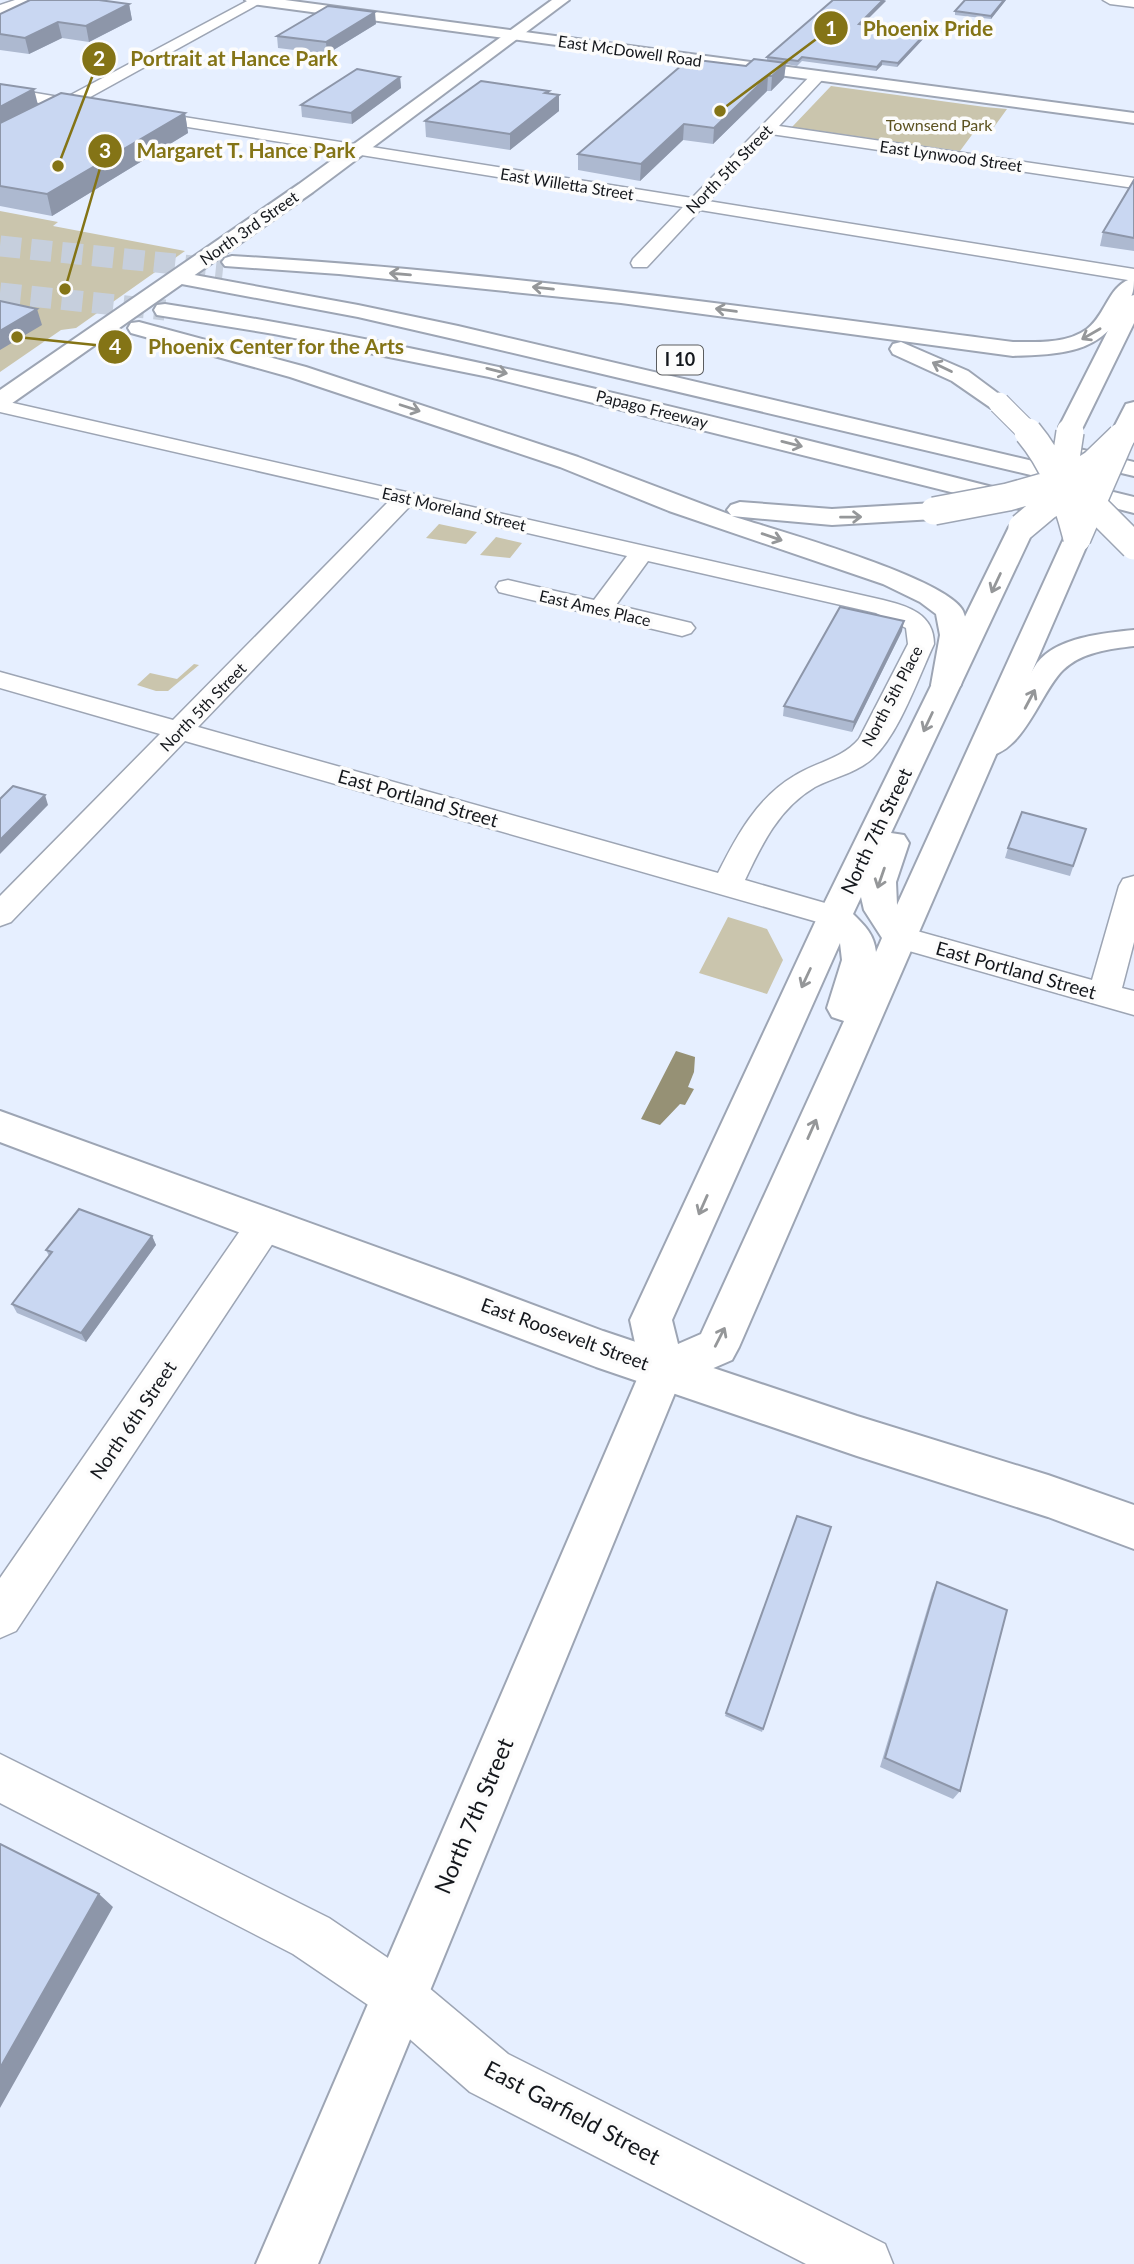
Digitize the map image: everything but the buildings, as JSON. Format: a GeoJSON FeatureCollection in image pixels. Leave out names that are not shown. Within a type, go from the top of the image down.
{"type":"FeatureCollection","features":[{"type":"Feature","properties":{"kind":"main road","name":"East McDowell Road"},"geometry":{"type":"LineString","coordinates":[[252,0],[1134,118]]}},
{"type":"Feature","properties":{"kind":"main road","name":"North 3rd Street"},"geometry":{"type":"LineString","coordinates":[[0,404],[170,292],[515,35],[522,27],[562,0]]}},
{"type":"Feature","properties":{"kind":"main road"},"geometry":{"type":"LineString","coordinates":[[443,307],[227,266],[461,279],[721,309],[963,344],[1031,348],[1068,343],[1094,334],[1101,327],[1121,292],[1134,284]]}},
{"type":"Feature","properties":{"kind":"main road"},"geometry":{"type":"LineString","coordinates":[[170,292],[358,311],[458,332],[1134,492]]}},
{"type":"Feature","properties":{"kind":"main road"},"geometry":{"type":"LineString","coordinates":[[170,292],[355,317],[451,338],[1134,505]]}},
{"type":"Feature","properties":{"kind":"main road","name":"Papago Freeway"},"geometry":{"type":"LineString","coordinates":[[170,292],[330,336],[480,367],[1134,530]]}},
{"type":"Feature","properties":{"kind":"main road"},"geometry":{"type":"LineString","coordinates":[[663,1370],[717,1347],[1077,538],[1065,485],[1071,427],[1134,301]]}},
{"type":"Feature","properties":{"kind":"main road"},"geometry":{"type":"LineString","coordinates":[[794,320],[903,350],[960,376],[999,403],[1035,439],[1065,485],[1134,546]]}},
{"type":"Feature","properties":{"kind":"main road"},"geometry":{"type":"LineString","coordinates":[[139,328],[298,372],[464,426],[639,488],[678,506],[866,569],[940,602],[949,611],[954,624],[953,648],[946,685]]}},
{"type":"Feature","properties":{"kind":"main road"},"geometry":{"type":"LineString","coordinates":[[1102,479],[1134,410]]}},
{"type":"Feature","properties":{"kind":"main road"},"geometry":{"type":"LineString","coordinates":[[1002,437],[1134,470]]}},
{"type":"Feature","properties":{"kind":"main road"},"geometry":{"type":"LineString","coordinates":[[1065,485],[1121,437]]}},
{"type":"Feature","properties":{"kind":"main road"},"geometry":{"type":"LineString","coordinates":[[639,488],[728,509],[791,516],[861,517],[934,511],[1102,479],[1134,470]]}},
{"type":"Feature","properties":{"kind":"main road","name":"North 7th Street"},"geometry":{"type":"LineString","coordinates":[[287,2264],[663,1370],[651,1320],[835,916],[1022,527],[1065,485]]}},
{"type":"Feature","properties":{"kind":"main road"},"geometry":{"type":"LineString","coordinates":[[984,748],[1013,725],[1049,666],[1071,651],[1109,641],[1134,638]]}},
{"type":"Feature","properties":{"kind":"main road"},"geometry":{"type":"LineString","coordinates":[[885,815],[893,844],[876,893],[881,913],[899,937]]}},
{"type":"Feature","properties":{"kind":"main road"},"geometry":{"type":"LineString","coordinates":[[835,916],[857,939],[859,960],[843,1016],[848,1048]]}},
{"type":"Feature","properties":{"kind":"main road","name":"East Roosevelt Street"},"geometry":{"type":"LineString","coordinates":[[0,1126],[596,1348],[857,1436],[1048,1496],[1134,1527]]}},
{"type":"Feature","properties":{"kind":"street"},"geometry":{"type":"LineString","coordinates":[[1110,0],[1134,3]]}},
{"type":"Feature","properties":{"kind":"street"},"geometry":{"type":"LineString","coordinates":[[0,139],[257,1]]}},
{"type":"Feature","properties":{"kind":"street"},"geometry":{"type":"LineString","coordinates":[[2,17],[34,3]]}},
{"type":"Feature","properties":{"kind":"street","name":"North 5th Street"},"geometry":{"type":"LineString","coordinates":[[640,262],[818,76]]}},
{"type":"Feature","properties":{"kind":"street","name":"East Willetta Street"},"geometry":{"type":"LineString","coordinates":[[0,92],[1134,275]]}},
{"type":"Feature","properties":{"kind":"street","name":"East Lynwood Street"},"geometry":{"type":"LineString","coordinates":[[768,129],[1134,183]]}},
{"type":"Feature","properties":{"kind":"street","name":"East Moreland Street"},"geometry":{"type":"LineString","coordinates":[[0,404],[883,607],[908,615]]}},
{"type":"Feature","properties":{"kind":"street","name":"North 5th Street"},"geometry":{"type":"LineString","coordinates":[[0,915],[405,498]]}},
{"type":"Feature","properties":{"kind":"street"},"geometry":{"type":"LineString","coordinates":[[600,609],[642,552]]}},
{"type":"Feature","properties":{"kind":"street","name":"East Ames Place"},"geometry":{"type":"LineString","coordinates":[[508,587],[682,628]]}},
{"type":"Feature","properties":{"kind":"street","name":"North 5th Place"},"geometry":{"type":"LineString","coordinates":[[727,886],[756,825],[779,800],[804,782],[854,758],[871,743],[922,644],[923,633],[908,615]]}},
{"type":"Feature","properties":{"kind":"street","name":"East Portland Street"},"geometry":{"type":"LineString","coordinates":[[0,680],[835,916]]}},
{"type":"Feature","properties":{"kind":"street"},"geometry":{"type":"LineString","coordinates":[[1119,999],[1134,886]]}},
{"type":"Feature","properties":{"kind":"street","name":"East Portland Street"},"geometry":{"type":"LineString","coordinates":[[899,937],[1119,999]]}},
{"type":"Feature","properties":{"kind":"street","name":"North 6th Street"},"geometry":{"type":"LineString","coordinates":[[0,1616],[266,1223]]}},
{"type":"Feature","properties":{"kind":"street","name":"East Garfield Street"},"geometry":{"type":"LineString","coordinates":[[0,1778],[311,1936],[398,1995],[489,2073],[865,2264]]}},
{"type":"Feature","properties":{"kind":"green space","name":"Townsend Park"},"geometry":{"type":"Polygon","coordinates":[[[831,86],[1007,109],[989,134],[974,132],[960,151],[792,127],[831,86]]]}},
{"type":"Feature","properties":{"kind":"green space"},"geometry":{"type":"Polygon","coordinates":[[[0,211],[58,222],[53,226],[185,251],[76,328],[61,330],[0,372],[0,211]]]}},
{"type":"Feature","properties":{"kind":"green space"},"geometry":{"type":"Polygon","coordinates":[[[439,524],[477,532],[466,544],[426,538],[439,524]]]}},
{"type":"Feature","properties":{"kind":"green space"},"geometry":{"type":"Polygon","coordinates":[[[496,537],[522,543],[510,558],[480,555],[496,537]]]}},
{"type":"Feature","properties":{"kind":"green space"},"geometry":{"type":"Polygon","coordinates":[[[194,664],[199,665],[168,691],[156,691],[137,685],[150,673],[177,679],[194,664]]]}},
{"type":"Feature","properties":{"kind":"green space"},"geometry":{"type":"Polygon","coordinates":[[[728,917],[767,929],[783,960],[767,994],[699,973],[728,917]]]}},
{"type":"Feature","properties":{"kind":"shaded area"},"geometry":{"type":"Polygon","coordinates":[[[676,1051],[695,1057],[694,1072],[688,1087],[694,1089],[685,1105],[680,1104],[660,1125],[641,1119],[676,1051]]]}},
{"type":"Feature","properties":{"kind":"tunnel"},"geometry":{"type":"LineString","coordinates":[[0,246],[223,269]]}},
{"type":"Feature","properties":{"kind":"tunnel"},"geometry":{"type":"LineString","coordinates":[[0,293],[165,310]]}},
{"type":"Feature","properties":{"kind":"place","name":"Phoenix Pride"},"geometry":{"type":"Point","coordinates":[720,111]}},
{"type":"Feature","properties":{"kind":"place","name":"Portrait at Hance Park"},"geometry":{"type":"Point","coordinates":[58,166]}},
{"type":"Feature","properties":{"kind":"place","name":"Margaret T. Hance Park"},"geometry":{"type":"Point","coordinates":[65,289]}},
{"type":"Feature","properties":{"kind":"place","name":"Phoenix Center for the Arts"},"geometry":{"type":"Point","coordinates":[17,337]}}]}
